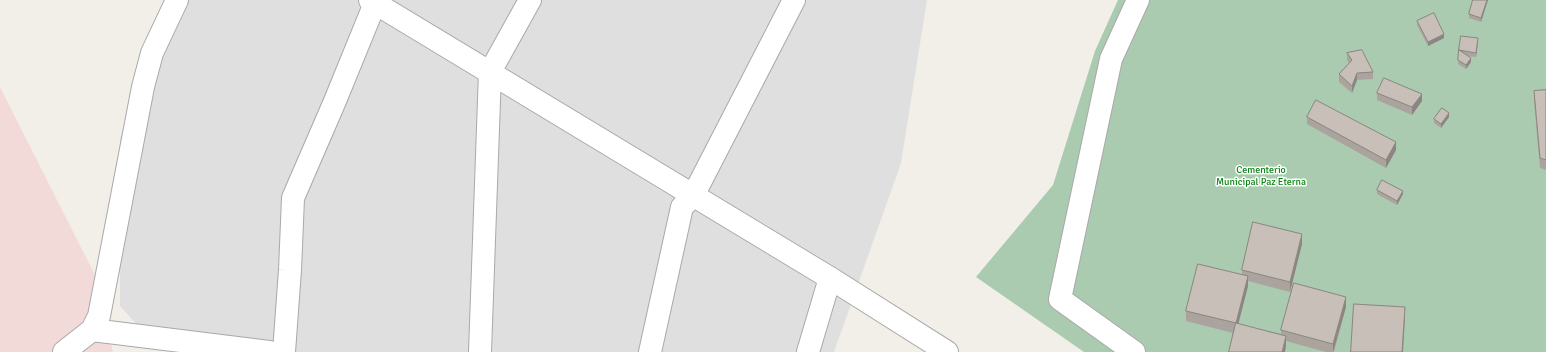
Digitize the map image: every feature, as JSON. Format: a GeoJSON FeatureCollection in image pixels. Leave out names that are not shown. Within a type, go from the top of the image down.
{"type":"FeatureCollection","features":[{"type":"Feature","properties":{"kind":"street"},"geometry":{"type":"LineString","coordinates":[[64,352],[92,330],[99,316],[143,87],[152,53],[177,0]]}},
{"type":"Feature","properties":{"kind":"street"},"geometry":{"type":"LineString","coordinates":[[650,352],[682,207],[693,196],[794,0]]}},
{"type":"Feature","properties":{"kind":"street"},"geometry":{"type":"LineString","coordinates":[[1134,352],[1060,299],[1111,59],[1138,0]]}},
{"type":"Feature","properties":{"kind":"street"},"geometry":{"type":"LineString","coordinates":[[284,352],[290,270],[293,198],[335,101],[372,2],[830,278],[947,352]]}},
{"type":"Feature","properties":{"kind":"street"},"geometry":{"type":"LineString","coordinates":[[480,352],[490,72],[525,2]]}},
{"type":"Feature","properties":{"kind":"street"},"geometry":{"type":"LineString","coordinates":[[808,352],[830,278]]}},
{"type":"Feature","properties":{"kind":"street"},"geometry":{"type":"LineString","coordinates":[[92,330],[269,352]]}},
{"type":"Feature","properties":{"kind":"shaded area"},"geometry":{"type":"Polygon","coordinates":[[[172,0],[927,0],[901,163],[834,352],[243,352],[141,329],[120,306],[120,138],[172,0]]]}},
{"type":"Feature","properties":{"kind":"shaded area"},"geometry":{"type":"Polygon","coordinates":[[[0,87],[97,279],[113,352],[0,352],[0,87]]]}},
{"type":"Feature","properties":{"kind":"green space","name":"Cementerio Municipal Paz Eterna"},"geometry":{"type":"Polygon","coordinates":[[[1118,0],[1546,0],[1546,352],[1084,352],[976,277],[1053,185],[1095,51],[1118,0]]]}},
{"type":"Feature","properties":{"kind":"building"},"geometry":{"type":"Polygon","coordinates":[[[1473,0],[1487,0],[1481,18],[1469,14],[1473,0]]]}},
{"type":"Feature","properties":{"kind":"building"},"geometry":{"type":"Polygon","coordinates":[[[1434,13],[1444,34],[1428,42],[1417,21],[1434,13]]]}},
{"type":"Feature","properties":{"kind":"building"},"geometry":{"type":"Polygon","coordinates":[[[1461,36],[1478,38],[1476,53],[1459,50],[1461,36]]]}},
{"type":"Feature","properties":{"kind":"building"},"geometry":{"type":"Polygon","coordinates":[[[1362,50],[1373,72],[1357,73],[1352,86],[1339,74],[1352,60],[1347,53],[1362,50]]]}},
{"type":"Feature","properties":{"kind":"building"},"geometry":{"type":"Polygon","coordinates":[[[1459,50],[1471,58],[1466,65],[1458,60],[1459,50]]]}},
{"type":"Feature","properties":{"kind":"building"},"geometry":{"type":"Polygon","coordinates":[[[1384,78],[1422,94],[1412,107],[1377,93],[1384,78]]]}},
{"type":"Feature","properties":{"kind":"building"},"geometry":{"type":"Polygon","coordinates":[[[1546,90],[1546,160],[1540,158],[1534,91],[1546,90]]]}},
{"type":"Feature","properties":{"kind":"building"},"geometry":{"type":"Polygon","coordinates":[[[1316,100],[1396,142],[1386,160],[1307,117],[1316,100]]]}},
{"type":"Feature","properties":{"kind":"building"},"geometry":{"type":"Polygon","coordinates":[[[1442,108],[1449,113],[1441,124],[1434,119],[1442,108]]]}},
{"type":"Feature","properties":{"kind":"building"},"geometry":{"type":"Polygon","coordinates":[[[1382,180],[1403,191],[1397,201],[1377,190],[1382,180]]]}},
{"type":"Feature","properties":{"kind":"building"},"geometry":{"type":"Polygon","coordinates":[[[1253,222],[1302,234],[1290,282],[1242,270],[1253,222]]]}},
{"type":"Feature","properties":{"kind":"building"},"geometry":{"type":"Polygon","coordinates":[[[1198,264],[1248,276],[1236,323],[1186,311],[1198,264]]]}},
{"type":"Feature","properties":{"kind":"building"},"geometry":{"type":"Polygon","coordinates":[[[1294,283],[1346,297],[1333,344],[1281,330],[1294,283]]]}},
{"type":"Feature","properties":{"kind":"building"},"geometry":{"type":"Polygon","coordinates":[[[1354,304],[1405,307],[1402,352],[1351,352],[1354,304]]]}},
{"type":"Feature","properties":{"kind":"building"},"geometry":{"type":"Polygon","coordinates":[[[1236,323],[1286,336],[1282,352],[1229,352],[1236,323]]]}}]}
